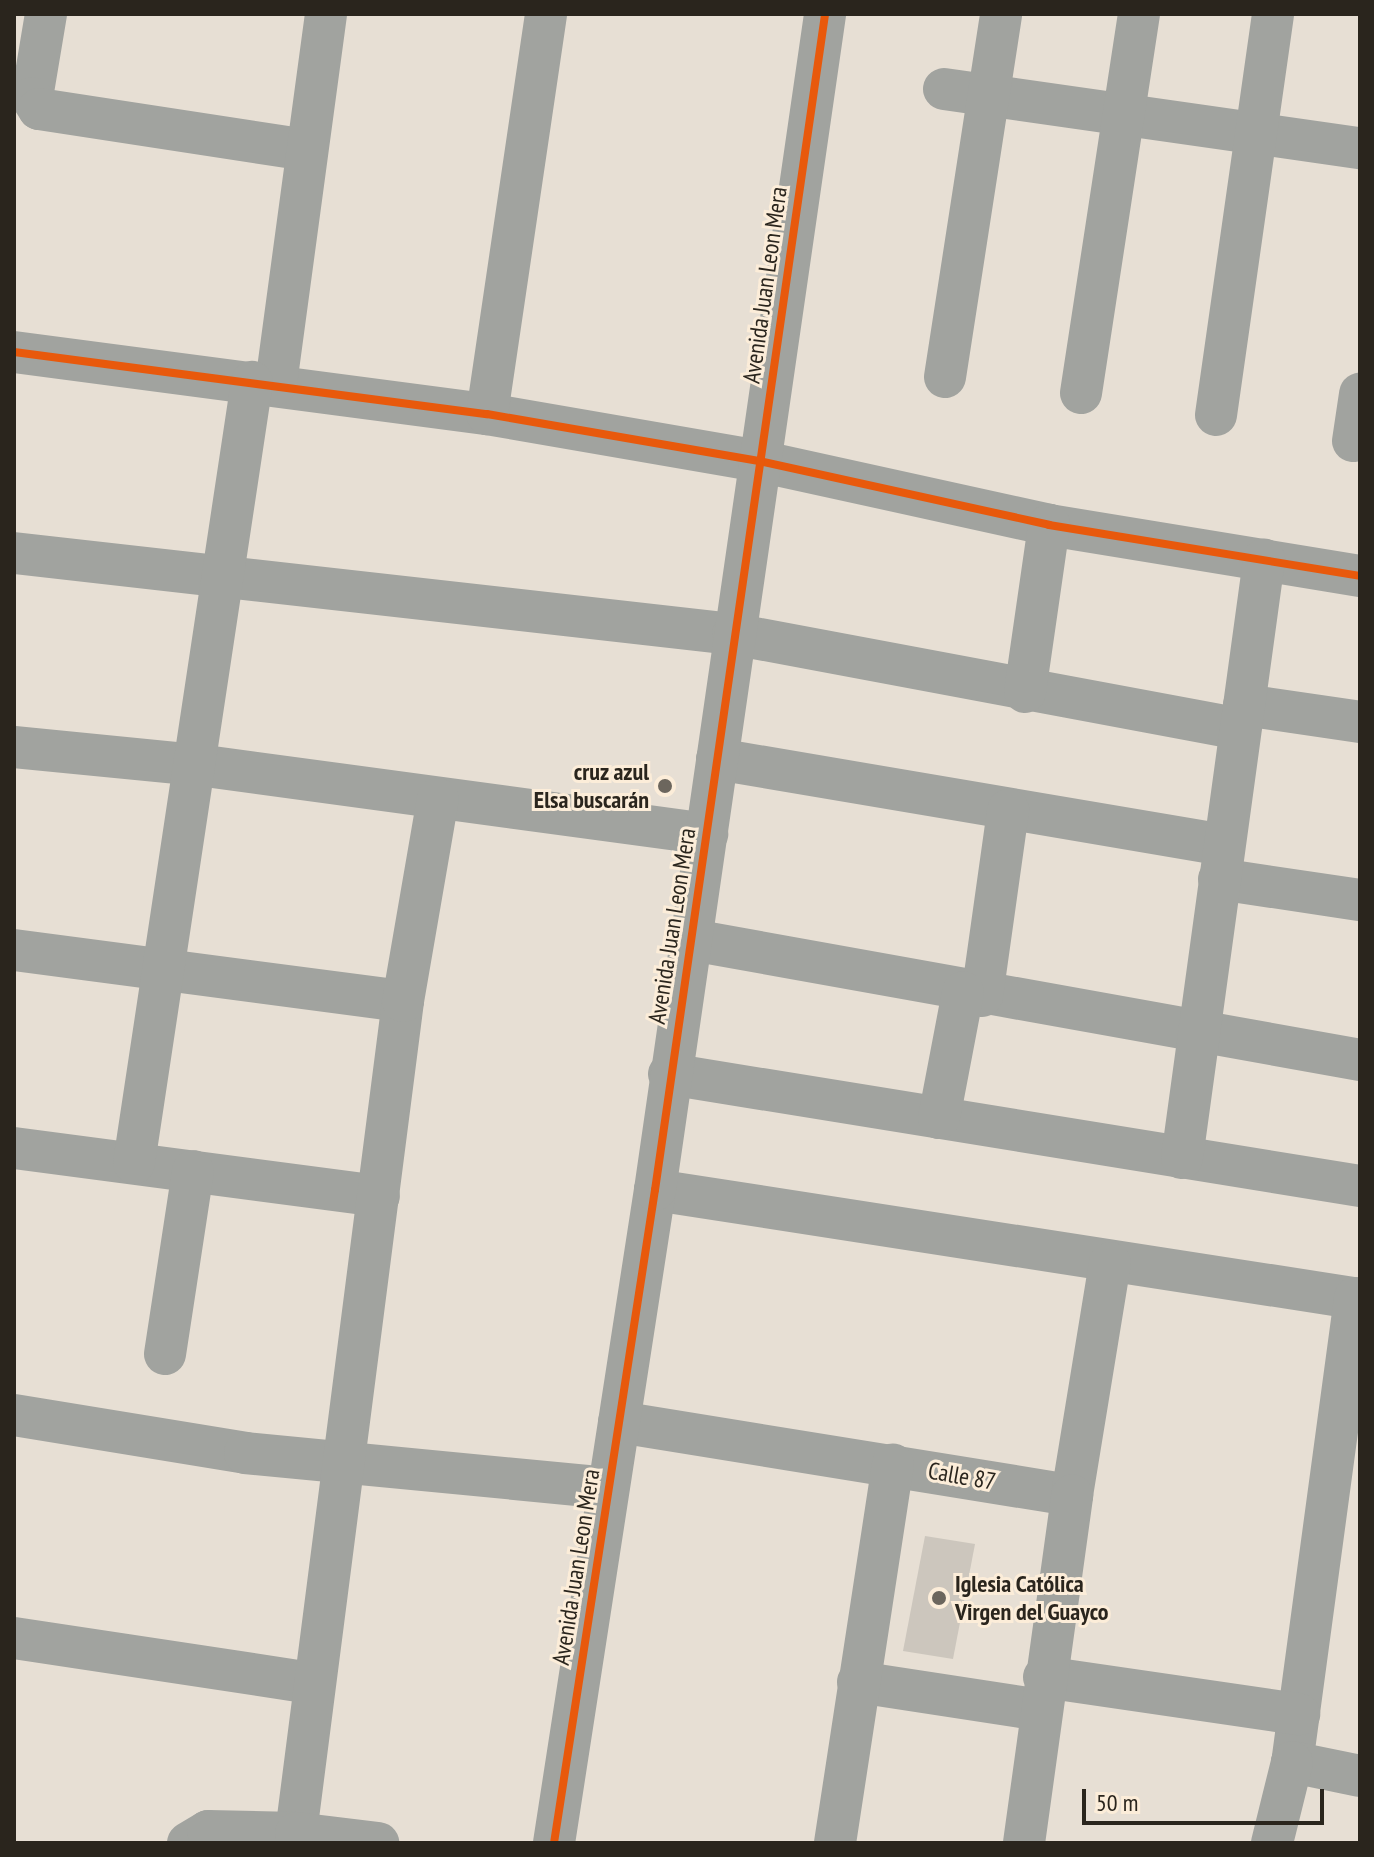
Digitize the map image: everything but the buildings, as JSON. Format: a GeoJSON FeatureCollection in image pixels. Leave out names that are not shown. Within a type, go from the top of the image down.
{"type":"FeatureCollection","features":[{"type":"Feature","properties":{"kind":"street"},"geometry":{"type":"LineString","coordinates":[[46,14],[32,98],[39,109],[307,150]]}},
{"type":"Feature","properties":{"kind":"street"},"geometry":{"type":"LineString","coordinates":[[134,1163],[225,575],[307,150],[326,14]]}},
{"type":"Feature","properties":{"kind":"street"},"geometry":{"type":"LineString","coordinates":[[487,414],[546,14]]}},
{"type":"Feature","properties":{"kind":"street","name":"Avenida Juan Leon Mera"},"geometry":{"type":"LineString","coordinates":[[554,1843],[655,1190],[669,1074],[692,940],[733,634],[825,14]]}},
{"type":"Feature","properties":{"kind":"street"},"geometry":{"type":"LineString","coordinates":[[945,377],[1001,14]]}},
{"type":"Feature","properties":{"kind":"street"},"geometry":{"type":"LineString","coordinates":[[1081,393],[1139,14]]}},
{"type":"Feature","properties":{"kind":"street"},"geometry":{"type":"LineString","coordinates":[[1216,415],[1273,14]]}},
{"type":"Feature","properties":{"kind":"street"},"geometry":{"type":"LineString","coordinates":[[944,89],[1360,148]]}},
{"type":"Feature","properties":{"kind":"street"},"geometry":{"type":"LineString","coordinates":[[14,352],[487,414],[759,461],[1049,525],[1360,576]]}},
{"type":"Feature","properties":{"kind":"street"},"geometry":{"type":"LineString","coordinates":[[1353,441],[1360,394]]}},
{"type":"Feature","properties":{"kind":"street"},"geometry":{"type":"LineString","coordinates":[[1025,692],[1049,525]]}},
{"type":"Feature","properties":{"kind":"street"},"geometry":{"type":"LineString","coordinates":[[14,553],[733,634],[1025,692],[1242,717],[1360,722]]}},
{"type":"Feature","properties":{"kind":"street"},"geometry":{"type":"LineString","coordinates":[[1182,1158],[1264,560]]}},
{"type":"Feature","properties":{"kind":"street"},"geometry":{"type":"LineString","coordinates":[[14,747],[198,765],[707,834]]}},
{"type":"Feature","properties":{"kind":"street"},"geometry":{"type":"LineString","coordinates":[[717,759],[1008,810],[1222,862],[1360,900]]}},
{"type":"Feature","properties":{"kind":"street"},"geometry":{"type":"LineString","coordinates":[[296,1833],[403,1001],[438,799]]}},
{"type":"Feature","properties":{"kind":"street"},"geometry":{"type":"LineString","coordinates":[[939,1118],[972,994],[1008,810]]}},
{"type":"Feature","properties":{"kind":"street"},"geometry":{"type":"LineString","coordinates":[[692,940],[972,994],[1360,1060]]}},
{"type":"Feature","properties":{"kind":"street"},"geometry":{"type":"LineString","coordinates":[[14,950],[403,1001]]}},
{"type":"Feature","properties":{"kind":"street"},"geometry":{"type":"LineString","coordinates":[[669,1074],[1360,1186]]}},
{"type":"Feature","properties":{"kind":"street"},"geometry":{"type":"LineString","coordinates":[[14,1148],[379,1196]]}},
{"type":"Feature","properties":{"kind":"street"},"geometry":{"type":"LineString","coordinates":[[165,1354],[193,1171]]}},
{"type":"Feature","properties":{"kind":"street"},"geometry":{"type":"LineString","coordinates":[[655,1190],[1110,1263],[1358,1299],[1343,1524],[1272,1843]]}},
{"type":"Feature","properties":{"kind":"street"},"geometry":{"type":"LineString","coordinates":[[1024,1843],[1042,1694],[1110,1263]]}},
{"type":"Feature","properties":{"kind":"street"},"geometry":{"type":"LineString","coordinates":[[14,1415],[245,1453],[608,1488]]}},
{"type":"Feature","properties":{"kind":"street","name":"Calle 87"},"geometry":{"type":"LineString","coordinates":[[619,1422],[1072,1495]]}},
{"type":"Feature","properties":{"kind":"street"},"geometry":{"type":"LineString","coordinates":[[835,1843],[893,1464]]}},
{"type":"Feature","properties":{"kind":"street"},"geometry":{"type":"LineString","coordinates":[[14,1638],[313,1683]]}},
{"type":"Feature","properties":{"kind":"street"},"geometry":{"type":"LineString","coordinates":[[858,1682],[1299,1714]]}},
{"type":"Feature","properties":{"kind":"street"},"geometry":{"type":"LineString","coordinates":[[1292,1762],[1360,1776]]}},
{"type":"Feature","properties":{"kind":"street"},"geometry":{"type":"LineString","coordinates":[[188,1843],[208,1831],[296,1833],[378,1843]]}},
{"type":"Feature","properties":{"kind":"cycle path"},"geometry":{"type":"LineString","coordinates":[[554,1843],[655,1190],[825,14]]}},
{"type":"Feature","properties":{"kind":"cycle path"},"geometry":{"type":"LineString","coordinates":[[14,352],[487,414],[759,461],[1049,525],[1360,576]]}},
{"type":"Feature","properties":{"kind":"place","name":"cruz azul Elsa buscarán"},"geometry":{"type":"Point","coordinates":[665,786]}},
{"type":"Feature","properties":{"kind":"place","name":"Iglesia Católica Virgen del Guayco"},"geometry":{"type":"Point","coordinates":[939,1598]}}]}
